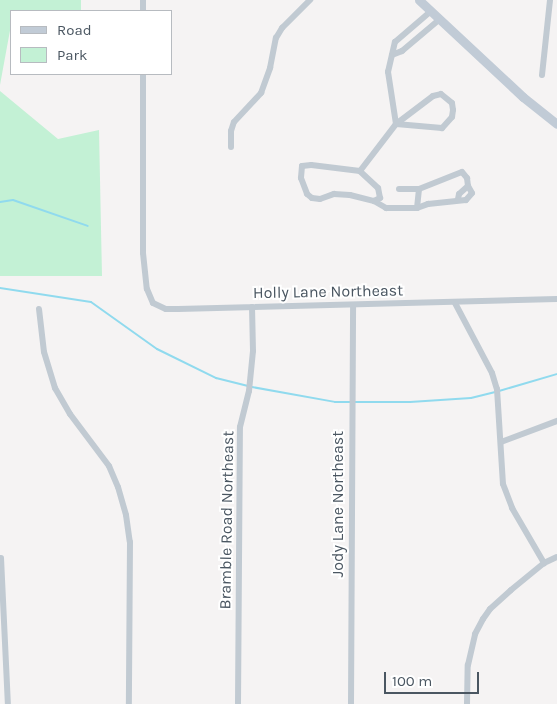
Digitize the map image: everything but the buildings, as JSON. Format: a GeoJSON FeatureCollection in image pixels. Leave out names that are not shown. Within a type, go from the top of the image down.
{"type":"FeatureCollection","features":[{"type":"Feature","properties":{"kind":"main road"},"geometry":{"type":"LineString","coordinates":[[419,0],[523,97],[557,124]]}},
{"type":"Feature","properties":{"kind":"street"},"geometry":{"type":"LineString","coordinates":[[231,147],[231,131],[234,122],[261,93],[270,68],[276,38],[282,28],[310,0]]}},
{"type":"Feature","properties":{"kind":"street"},"geometry":{"type":"LineString","coordinates":[[542,75],[550,0]]}},
{"type":"Feature","properties":{"kind":"street"},"geometry":{"type":"LineString","coordinates":[[396,124],[388,81],[395,42],[431,11]]}},
{"type":"Feature","properties":{"kind":"street"},"geometry":{"type":"LineString","coordinates":[[392,55],[402,51],[440,20]]}},
{"type":"Feature","properties":{"kind":"street"},"geometry":{"type":"LineString","coordinates":[[548,32],[557,33]]}},
{"type":"Feature","properties":{"kind":"street","name":"Holly Lane Northeast"},"geometry":{"type":"LineString","coordinates":[[143,75],[143,253],[148,296],[153,303],[166,309],[557,300]]}},
{"type":"Feature","properties":{"kind":"street"},"geometry":{"type":"LineString","coordinates":[[360,171],[396,124],[433,96],[441,94],[452,103],[452,117],[442,128],[396,124]]}},
{"type":"Feature","properties":{"kind":"street"},"geometry":{"type":"LineString","coordinates":[[374,201],[380,198],[378,188],[360,171],[311,165],[302,166],[301,178],[307,194],[312,198],[320,199],[334,194],[350,195],[374,201],[386,208],[417,208],[458,199],[466,200],[472,193],[468,186],[467,178],[462,172],[419,188],[399,189]]}},
{"type":"Feature","properties":{"kind":"street"},"geometry":{"type":"LineString","coordinates":[[417,208],[419,188]]}},
{"type":"Feature","properties":{"kind":"street"},"geometry":{"type":"LineString","coordinates":[[455,303],[492,373],[500,404],[503,484],[512,508],[544,564]]}},
{"type":"Feature","properties":{"kind":"street","name":"Jody Lane Northeast"},"geometry":{"type":"LineString","coordinates":[[351,704],[353,305]]}},
{"type":"Feature","properties":{"kind":"street","name":"Bramble Road Northeast"},"geometry":{"type":"LineString","coordinates":[[238,704],[240,427],[250,386],[253,351],[252,307]]}},
{"type":"Feature","properties":{"kind":"street"},"geometry":{"type":"LineString","coordinates":[[39,309],[44,352],[55,388],[72,418],[109,466],[118,487],[126,515],[130,542],[129,704]]}},
{"type":"Feature","properties":{"kind":"street"},"geometry":{"type":"LineString","coordinates":[[501,442],[557,422]]}},
{"type":"Feature","properties":{"kind":"street"},"geometry":{"type":"LineString","coordinates":[[468,704],[468,664],[475,634],[490,609],[544,564],[557,557]]}},
{"type":"Feature","properties":{"kind":"street"},"geometry":{"type":"LineString","coordinates":[[0,558],[8,704]]}},
{"type":"Feature","properties":{"kind":"green space"},"geometry":{"type":"Polygon","coordinates":[[[0,0],[81,0],[81,10],[10,10],[10,30],[0,85],[0,0]]]}},
{"type":"Feature","properties":{"kind":"green space"},"geometry":{"type":"Polygon","coordinates":[[[0,91],[58,139],[99,130],[102,276],[0,276],[0,91]]]}},
{"type":"Feature","properties":{"kind":"waterway"},"geometry":{"type":"LineString","coordinates":[[0,202],[13,200],[88,226]]}},
{"type":"Feature","properties":{"kind":"waterway"},"geometry":{"type":"LineString","coordinates":[[0,288],[91,302],[157,349],[216,378],[247,386]]}},
{"type":"Feature","properties":{"kind":"waterway"},"geometry":{"type":"LineString","coordinates":[[499,391],[557,374]]}},
{"type":"Feature","properties":{"kind":"waterway"},"geometry":{"type":"LineString","coordinates":[[252,387],[335,402],[351,402]]}},
{"type":"Feature","properties":{"kind":"waterway"},"geometry":{"type":"LineString","coordinates":[[355,402],[410,402],[471,398],[495,392]]}}]}
